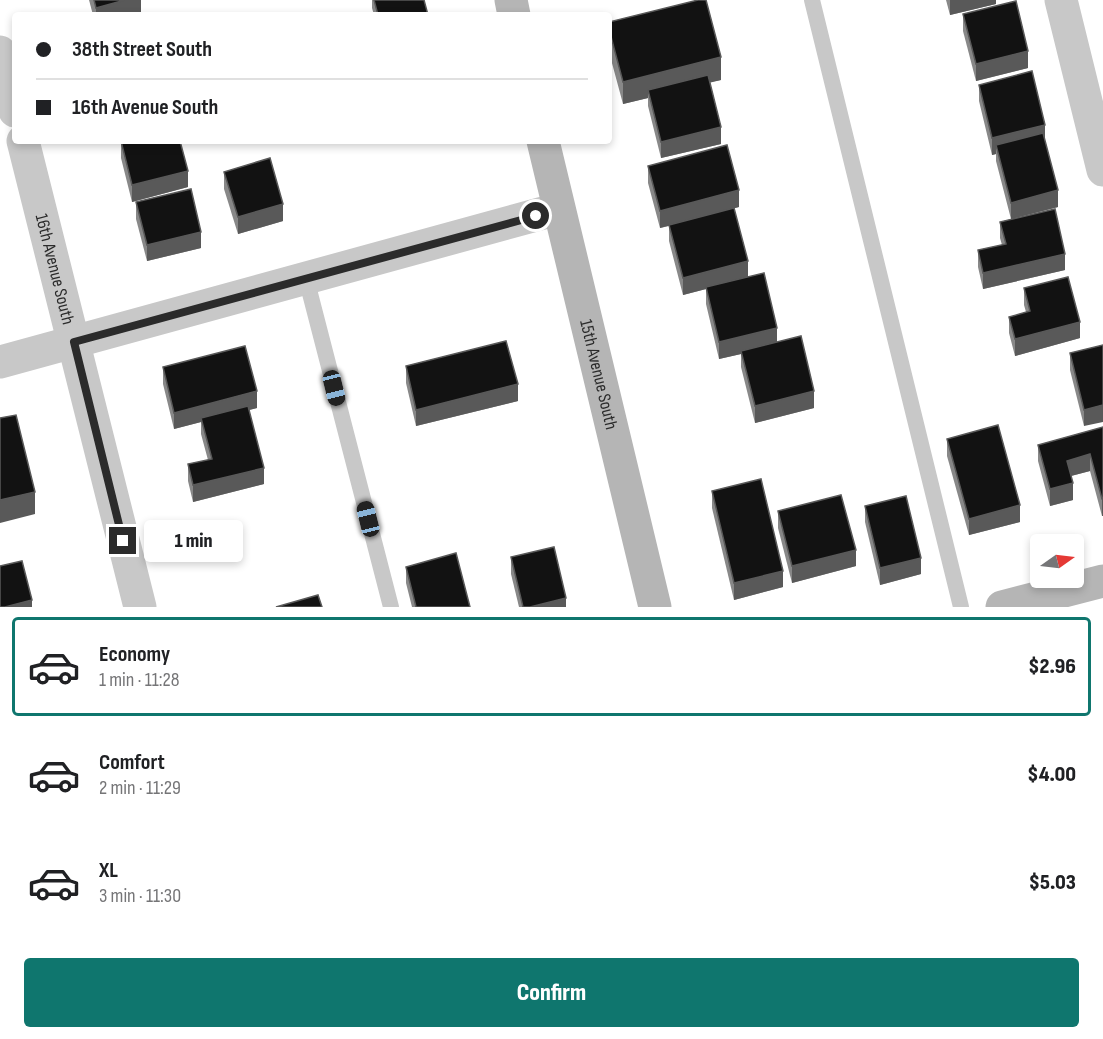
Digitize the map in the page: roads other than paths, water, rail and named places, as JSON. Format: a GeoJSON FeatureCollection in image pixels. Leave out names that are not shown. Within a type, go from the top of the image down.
{"type":"FeatureCollection","features":[{"type":"Feature","properties":{"kind":"street"},"geometry":{"type":"LineString","coordinates":[[1061,0],[1103,170]]}},
{"type":"Feature","properties":{"kind":"street"},"geometry":{"type":"LineString","coordinates":[[0,52],[12,99]]}},
{"type":"Feature","properties":{"kind":"street","name":"16th Avenue South"},"geometry":{"type":"LineString","coordinates":[[23,144],[140,607]]}},
{"type":"Feature","properties":{"kind":"street","name":"15th Avenue South"},"geometry":{"type":"LineString","coordinates":[[544,144],[655,607]]}},
{"type":"Feature","properties":{"kind":"street"},"geometry":{"type":"LineString","coordinates":[[0,362],[558,209]]}},
{"type":"Feature","properties":{"kind":"street"},"geometry":{"type":"LineString","coordinates":[[1002,607],[1103,581]]}},
{"type":"Feature","properties":{"kind":"lane"},"geometry":{"type":"LineString","coordinates":[[812,0],[961,607]]}},
{"type":"Feature","properties":{"kind":"lane"},"geometry":{"type":"LineString","coordinates":[[306,278],[391,607]]}}]}
